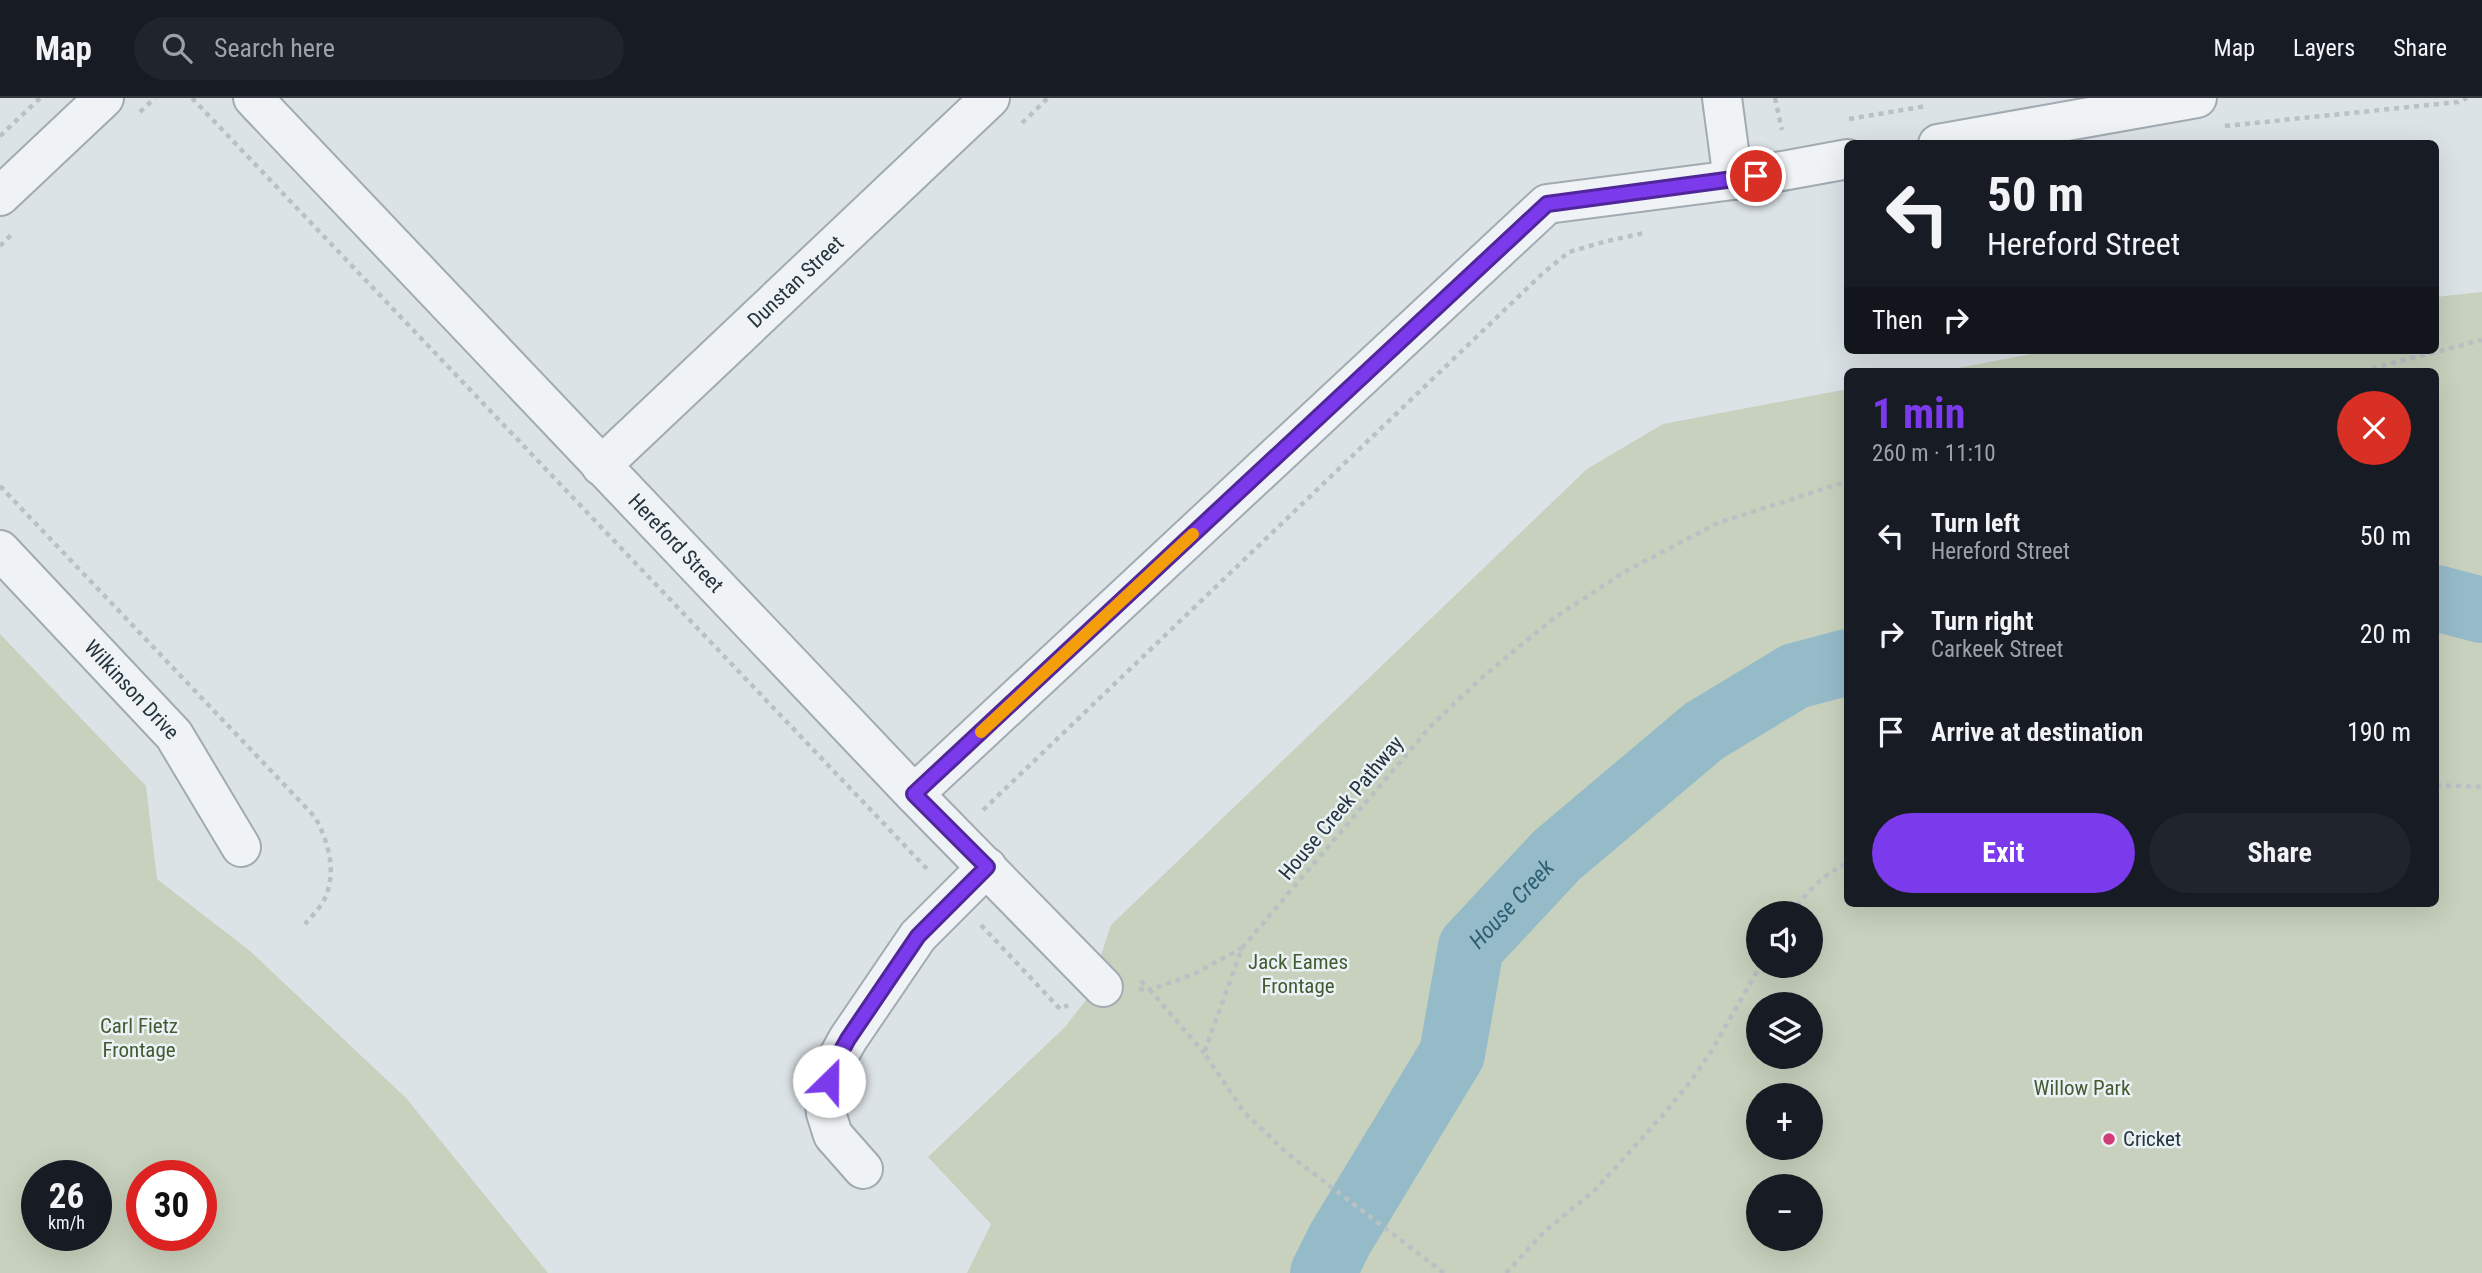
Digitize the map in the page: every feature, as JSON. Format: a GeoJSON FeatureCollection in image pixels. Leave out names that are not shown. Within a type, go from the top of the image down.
{"type":"FeatureCollection","features":[{"type":"Feature","properties":{"kind":"street"},"geometry":{"type":"LineString","coordinates":[[0,196],[104,98]]}},
{"type":"Feature","properties":{"kind":"street","name":"Hereford Street"},"geometry":{"type":"LineString","coordinates":[[253,98],[914,794],[1103,987]]}},
{"type":"Feature","properties":{"kind":"street","name":"Dunstan Street"},"geometry":{"type":"LineString","coordinates":[[601,466],[990,98]]}},
{"type":"Feature","properties":{"kind":"street"},"geometry":{"type":"LineString","coordinates":[[1722,98],[1733,180]]}},
{"type":"Feature","properties":{"kind":"street"},"geometry":{"type":"LineString","coordinates":[[1972,140],[2206,112]]}},
{"type":"Feature","properties":{"kind":"street"},"geometry":{"type":"LineString","coordinates":[[914,794],[1547,204],[1733,180],[1844,160]]}},
{"type":"Feature","properties":{"kind":"street","name":"Wilkinson Drive"},"geometry":{"type":"LineString","coordinates":[[0,550],[174,735],[241,847]]}},
{"type":"Feature","properties":{"kind":"street"},"geometry":{"type":"LineString","coordinates":[[863,1169],[833,1135],[826,1113],[824,1097],[833,1066],[848,1039],[918,936],[987,867]]}},
{"type":"Feature","properties":{"kind":"path"},"geometry":{"type":"LineString","coordinates":[[0,136],[40,98]]}},
{"type":"Feature","properties":{"kind":"path"},"geometry":{"type":"LineString","coordinates":[[192,98],[1060,1009],[1103,987],[1150,990],[1196,973],[1242,948]]}},
{"type":"Feature","properties":{"kind":"path"},"geometry":{"type":"LineString","coordinates":[[1775,98],[1782,130]]}},
{"type":"Feature","properties":{"kind":"path"},"geometry":{"type":"LineString","coordinates":[[2206,112],[2458,102],[2467,98]]}},
{"type":"Feature","properties":{"kind":"path"},"geometry":{"type":"LineString","coordinates":[[1836,121],[1930,105]]}},
{"type":"Feature","properties":{"kind":"path"},"geometry":{"type":"LineString","coordinates":[[1729,140],[1796,128]]}},
{"type":"Feature","properties":{"kind":"path"},"geometry":{"type":"LineString","coordinates":[[980,813],[1542,274],[1569,252],[1647,233]]}},
{"type":"Feature","properties":{"kind":"path"},"geometry":{"type":"LineString","coordinates":[[2439,351],[2482,340]]}},
{"type":"Feature","properties":{"kind":"path"},"geometry":{"type":"LineString","coordinates":[[2374,368],[2428,354]]}},
{"type":"Feature","properties":{"kind":"path","name":"House Creek Pathway"},"geometry":{"type":"LineString","coordinates":[[1204,1053],[1242,948],[1430,727],[1479,680],[1554,618],[1626,571],[1718,523],[1844,482]]}},
{"type":"Feature","properties":{"kind":"path"},"geometry":{"type":"LineString","coordinates":[[2439,785],[2482,787]]}},
{"type":"Feature","properties":{"kind":"path"},"geometry":{"type":"LineString","coordinates":[[1802,901],[1826,876],[1844,865]]}},
{"type":"Feature","properties":{"kind":"path"},"geometry":{"type":"LineString","coordinates":[[1506,1273],[1545,1231],[1602,1182],[1662,1116],[1711,1052],[1753,978]]}},
{"type":"Feature","properties":{"kind":"path"},"geometry":{"type":"LineString","coordinates":[[1150,990],[1204,1053],[1244,1112],[1288,1154],[1444,1273]]}},
{"type":"Feature","properties":{"kind":"green space"},"geometry":{"type":"Polygon","coordinates":[[[2482,292],[2482,1273],[967,1273],[991,1224],[928,1157],[1065,1027],[1086,1000],[1111,925],[1587,469],[1663,424],[1844,390],[1844,907],[2439,907],[2439,368],[1958,368],[2032,354],[2439,354],[2439,297],[2482,292]]]}},
{"type":"Feature","properties":{"kind":"green space","name":"Carl Fietz Frontage"},"geometry":{"type":"Polygon","coordinates":[[[0,634],[146,786],[157,879],[250,951],[406,1098],[548,1273],[0,1273],[0,634]]]}},
{"type":"Feature","properties":{"kind":"waterway","name":"House Creek"},"geometry":{"type":"LineString","coordinates":[[2439,599],[2482,610]]}},
{"type":"Feature","properties":{"kind":"waterway","name":"House Creek"},"geometry":{"type":"LineString","coordinates":[[1323,1273],[1340,1239],[1452,1054],[1471,947],[1557,855],[1704,731],[1795,676],[1844,663]]}},
{"type":"Feature","properties":{"kind":"slow traffic"},"geometry":{"type":"LineString","coordinates":[[981,732],[1193,534]]}},
{"type":"Feature","properties":{"kind":"place","name":"Cricket"},"geometry":{"type":"Point","coordinates":[2109,1139]}},
{"type":"Feature","properties":{"kind":"route"},"geometry":{"type":"LineString","coordinates":[[829,1081],[833,1066],[848,1039],[918,936],[987,867],[914,794],[1547,204],[1756,176]]}},
{"type":"Feature","properties":{"kind":"park label","name":"Jack Eames Frontage"},"geometry":{"type":"Point","coordinates":[1298,974]}},
{"type":"Feature","properties":{"kind":"park label","name":"Willow Park"},"geometry":{"type":"Point","coordinates":[2082,1088]}}]}
